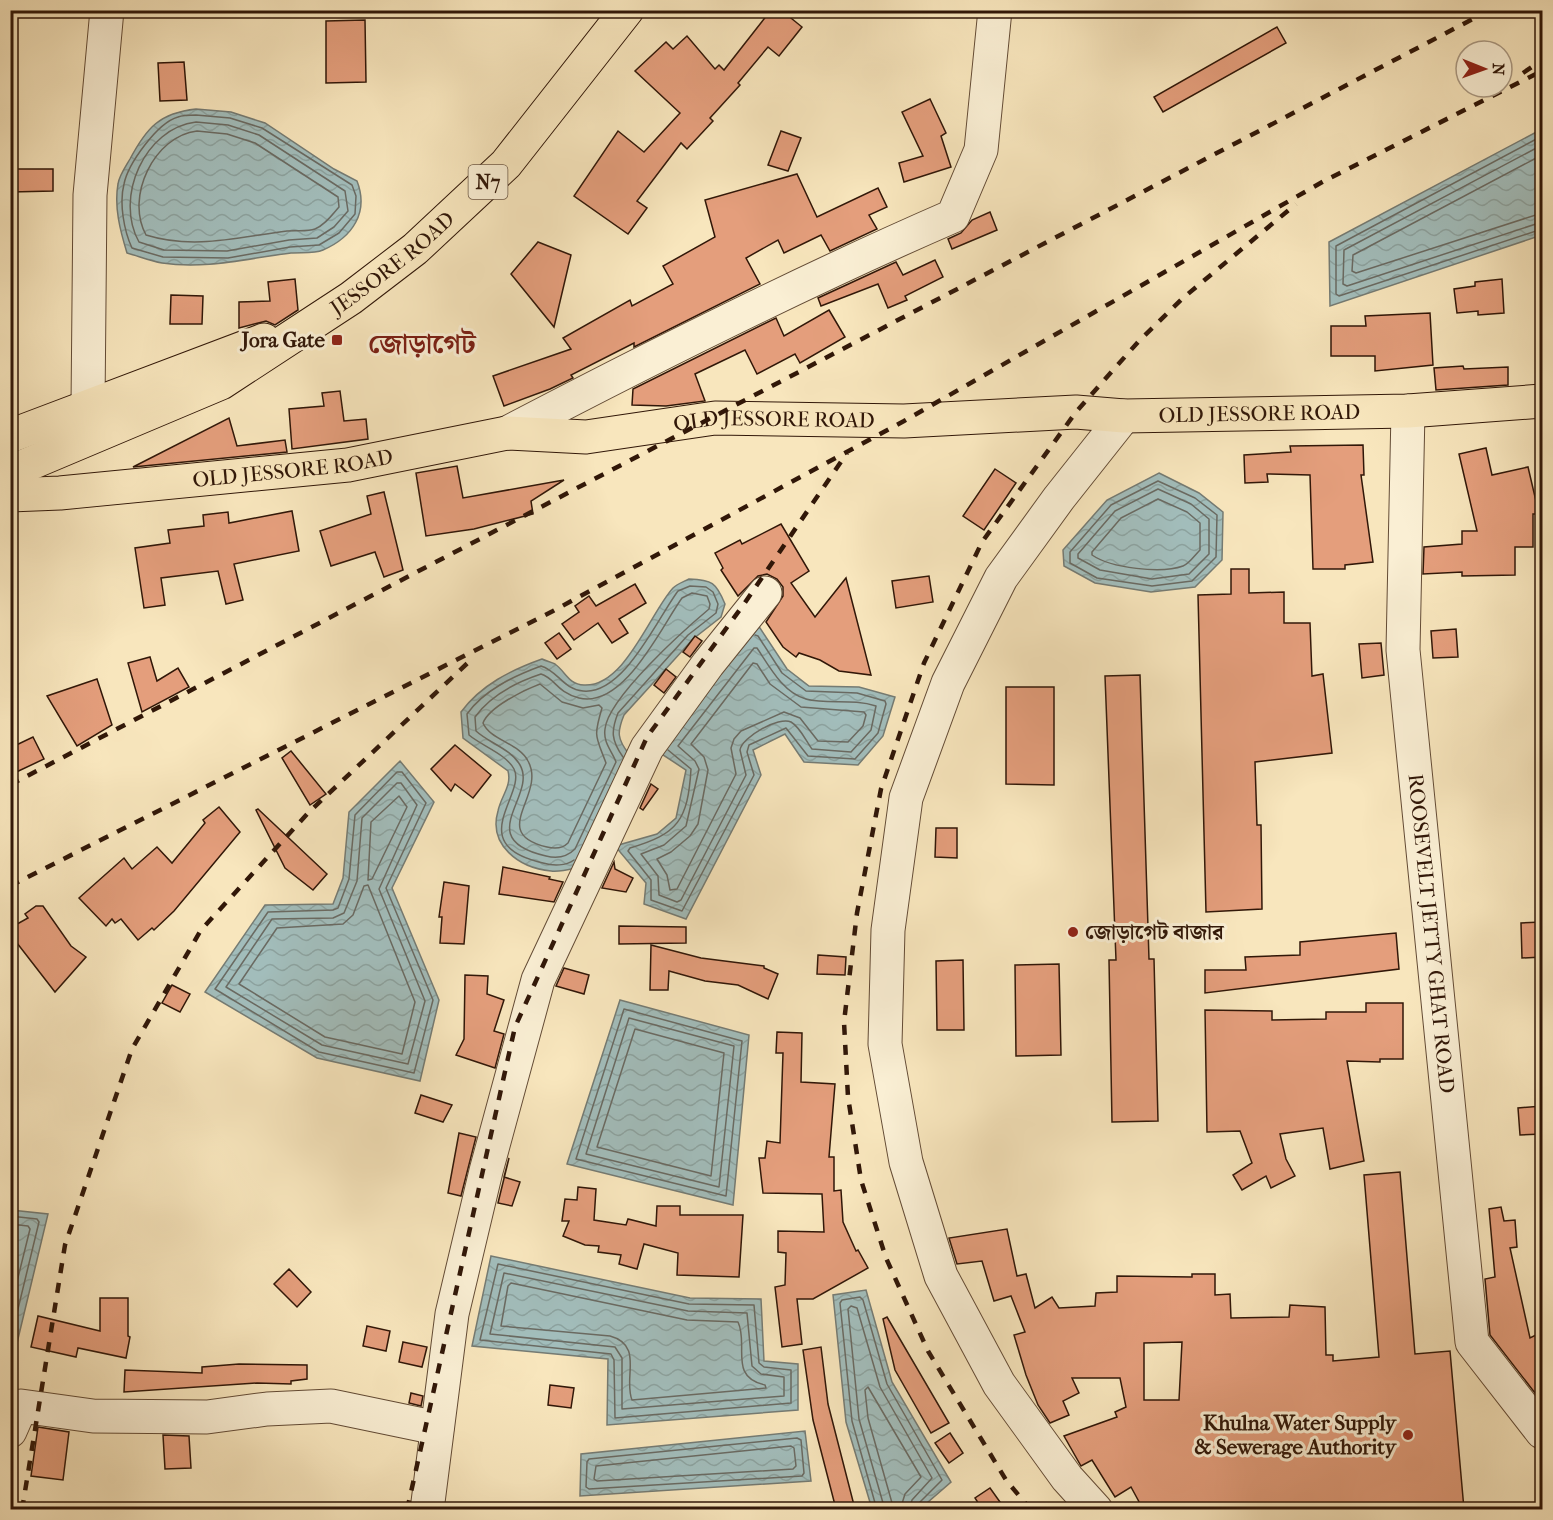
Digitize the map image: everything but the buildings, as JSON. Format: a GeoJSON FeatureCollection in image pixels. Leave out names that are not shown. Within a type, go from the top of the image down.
{"type":"FeatureCollection","features":[{"type":"Feature","properties":{"kind":"main road","name":"JESSORE ROAD"},"geometry":{"type":"LineString","coordinates":[[10,472],[221,383],[351,298],[415,249],[506,164],[627,10]]}},
{"type":"Feature","properties":{"kind":"main road","name":"JESSORE ROAD"},"geometry":{"type":"LineString","coordinates":[[10,436],[317,321]]}},
{"type":"Feature","properties":{"kind":"main road","name":"OLD JESSORE ROAD"},"geometry":{"type":"LineString","coordinates":[[10,495],[60,493],[348,465],[507,433],[586,437],[715,418],[904,421],[1076,412],[1124,416],[1407,411],[1542,401]]}},
{"type":"Feature","properties":{"kind":"street"},"geometry":{"type":"LineString","coordinates":[[88,407],[90,195],[107,10]]}},
{"type":"Feature","properties":{"kind":"street"},"geometry":{"type":"LineString","coordinates":[[507,433],[637,364],[831,269],[953,216],[981,150],[995,10]]}},
{"type":"Feature","properties":{"kind":"street","name":"ROOSEVELT JETTY GHAT ROAD"},"geometry":{"type":"LineString","coordinates":[[1407,411],[1403,650],[1472,1342],[1542,1432]]}},
{"type":"Feature","properties":{"kind":"street"},"geometry":{"type":"LineString","coordinates":[[1096,1509],[1067,1478],[999,1384],[941,1276],[906,1162],[885,1044],[888,941],[906,798],[948,683],[1001,579],[1059,498],[1124,416]]}},
{"type":"Feature","properties":{"kind":"street"},"geometry":{"type":"LineString","coordinates":[[427,1509],[452,1314],[486,1171],[538,980],[647,748],[765,593]]}},
{"type":"Feature","properties":{"kind":"street"},"geometry":{"type":"LineString","coordinates":[[10,1431],[21,1406],[93,1416],[207,1417],[267,1409],[331,1406],[437,1428]]}},
{"type":"Feature","properties":{"kind":"water"},"geometry":{"type":"Polygon","coordinates":[[[196,109],[231,112],[265,123],[334,169],[357,181],[361,203],[356,222],[350,231],[334,245],[319,251],[211,264],[162,263],[127,253],[117,210],[117,193],[121,174],[149,130],[164,118],[196,109]]]}},
{"type":"Feature","properties":{"kind":"water"},"geometry":{"type":"Polygon","coordinates":[[[1542,129],[1542,235],[1330,306],[1329,242],[1542,129]]]}},
{"type":"Feature","properties":{"kind":"water"},"geometry":{"type":"Polygon","coordinates":[[[1159,473],[1199,493],[1223,512],[1222,560],[1195,587],[1151,592],[1095,583],[1064,566],[1063,550],[1107,500],[1159,473]]]}},
{"type":"Feature","properties":{"kind":"water"},"geometry":{"type":"Polygon","coordinates":[[[689,579],[703,580],[716,587],[725,604],[721,617],[693,639],[624,715],[619,735],[629,754],[575,868],[551,871],[539,869],[518,860],[502,844],[496,823],[499,806],[509,781],[508,771],[463,738],[461,712],[487,686],[519,668],[542,659],[555,664],[574,682],[584,685],[599,682],[612,674],[624,662],[673,588],[689,579]]]}},
{"type":"Feature","properties":{"kind":"water"},"geometry":{"type":"Polygon","coordinates":[[[756,622],[787,669],[809,686],[859,687],[895,697],[883,736],[858,765],[804,762],[785,734],[753,750],[761,775],[686,919],[644,904],[646,883],[615,846],[657,834],[676,818],[686,770],[657,751],[756,622]]]}},
{"type":"Feature","properties":{"kind":"water"},"geometry":{"type":"Polygon","coordinates":[[[400,761],[434,802],[392,888],[439,1000],[420,1081],[317,1058],[205,992],[265,905],[333,904],[343,878],[349,812],[400,761]]]}},
{"type":"Feature","properties":{"kind":"water"},"geometry":{"type":"Polygon","coordinates":[[[620,1000],[749,1035],[733,1205],[567,1164],[620,1000]]]}},
{"type":"Feature","properties":{"kind":"water"},"geometry":{"type":"Polygon","coordinates":[[[10,1210],[48,1214],[11,1368],[10,1210]]]}},
{"type":"Feature","properties":{"kind":"water"},"geometry":{"type":"Polygon","coordinates":[[[491,1256],[690,1298],[761,1299],[764,1361],[798,1364],[798,1410],[607,1425],[608,1359],[472,1346],[491,1256]]]}},
{"type":"Feature","properties":{"kind":"water"},"geometry":{"type":"Polygon","coordinates":[[[866,1290],[892,1382],[951,1482],[920,1509],[872,1509],[846,1422],[833,1295],[866,1290]]]}},
{"type":"Feature","properties":{"kind":"water"},"geometry":{"type":"Polygon","coordinates":[[[805,1431],[811,1481],[580,1496],[581,1454],[805,1431]]]}},
{"type":"Feature","properties":{"kind":"railway"},"geometry":{"type":"LineString","coordinates":[[10,785],[1490,10]]}},
{"type":"Feature","properties":{"kind":"railway"},"geometry":{"type":"LineString","coordinates":[[1523,73],[1542,60]]}},
{"type":"Feature","properties":{"kind":"railway"},"geometry":{"type":"LineString","coordinates":[[10,886],[553,611],[904,421],[1324,181],[1542,71]]}},
{"type":"Feature","properties":{"kind":"railway"},"geometry":{"type":"LineString","coordinates":[[1031,1510],[1006,1480],[928,1351],[886,1258],[861,1180],[848,1097],[844,1022],[857,913],[881,789],[924,663],[982,542],[1076,412],[1138,342],[1183,298],[1296,204]]}},
{"type":"Feature","properties":{"kind":"railway"},"geometry":{"type":"LineString","coordinates":[[407,1510],[515,1027],[647,737],[744,604],[847,453]]}},
{"type":"Feature","properties":{"kind":"railway"},"geometry":{"type":"LineString","coordinates":[[22,1510],[65,1245],[132,1049],[201,930],[309,812],[474,657]]}},
{"type":"Feature","properties":{"kind":"place","name":"Jora Gate"},"geometry":{"type":"Point","coordinates":[337,340]}},
{"type":"Feature","properties":{"kind":"place","name":"জোড়াগেট বাজার"},"geometry":{"type":"Point","coordinates":[1073,932]}},
{"type":"Feature","properties":{"kind":"place","name":"Khulna Water Supply & Sewerage Authority"},"geometry":{"type":"Point","coordinates":[1408,1435]}},
{"type":"Feature","properties":{"kind":"district","name":"জোড়াগেট"},"geometry":{"type":"Point","coordinates":[422,344]}}]}
